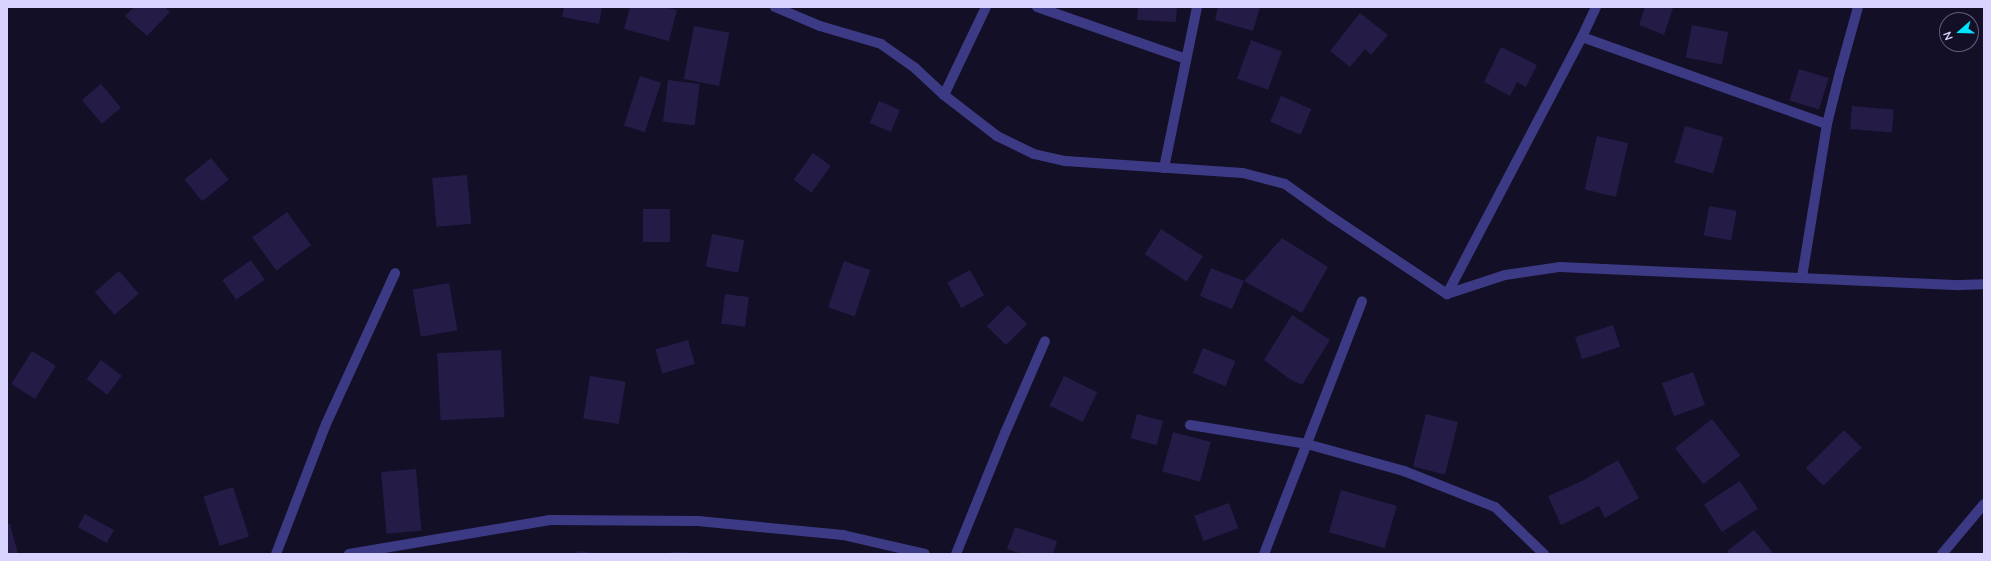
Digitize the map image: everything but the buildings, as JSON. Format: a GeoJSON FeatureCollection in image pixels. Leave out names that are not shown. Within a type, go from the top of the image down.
{"type":"FeatureCollection","features":[{"type":"Feature","properties":{"kind":"street"},"geometry":{"type":"LineString","coordinates":[[775,7],[820,26],[881,44],[915,68],[944,95],[997,136],[1034,154],[1065,161],[1243,173],[1285,184],[1447,294]]}},
{"type":"Feature","properties":{"kind":"street"},"geometry":{"type":"LineString","coordinates":[[944,95],[986,7]]}},
{"type":"Feature","properties":{"kind":"street"},"geometry":{"type":"LineString","coordinates":[[1037,7],[1186,59]]}},
{"type":"Feature","properties":{"kind":"street"},"geometry":{"type":"LineString","coordinates":[[1164,168],[1197,7]]}},
{"type":"Feature","properties":{"kind":"street"},"geometry":{"type":"LineString","coordinates":[[1447,294],[1582,37],[1596,7]]}},
{"type":"Feature","properties":{"kind":"street"},"geometry":{"type":"LineString","coordinates":[[1802,277],[1827,124],[1858,7]]}},
{"type":"Feature","properties":{"kind":"street"},"geometry":{"type":"LineString","coordinates":[[1582,37],[1827,124]]}},
{"type":"Feature","properties":{"kind":"street"},"geometry":{"type":"LineString","coordinates":[[1447,294],[1505,275],[1560,267],[1960,285],[1984,284]]}},
{"type":"Feature","properties":{"kind":"street"},"geometry":{"type":"LineString","coordinates":[[276,554],[326,424],[395,273]]}},
{"type":"Feature","properties":{"kind":"street"},"geometry":{"type":"LineString","coordinates":[[1264,554],[1362,301]]}},
{"type":"Feature","properties":{"kind":"street"},"geometry":{"type":"LineString","coordinates":[[956,554],[1005,433],[1045,341]]}},
{"type":"Feature","properties":{"kind":"street"},"geometry":{"type":"LineString","coordinates":[[1190,425],[1307,444],[1404,471],[1495,508],[1544,554]]}},
{"type":"Feature","properties":{"kind":"street"},"geometry":{"type":"LineString","coordinates":[[1942,554],[1984,504]]}},
{"type":"Feature","properties":{"kind":"street"},"geometry":{"type":"LineString","coordinates":[[349,554],[558,520],[698,520],[843,535],[925,554]]}}]}
